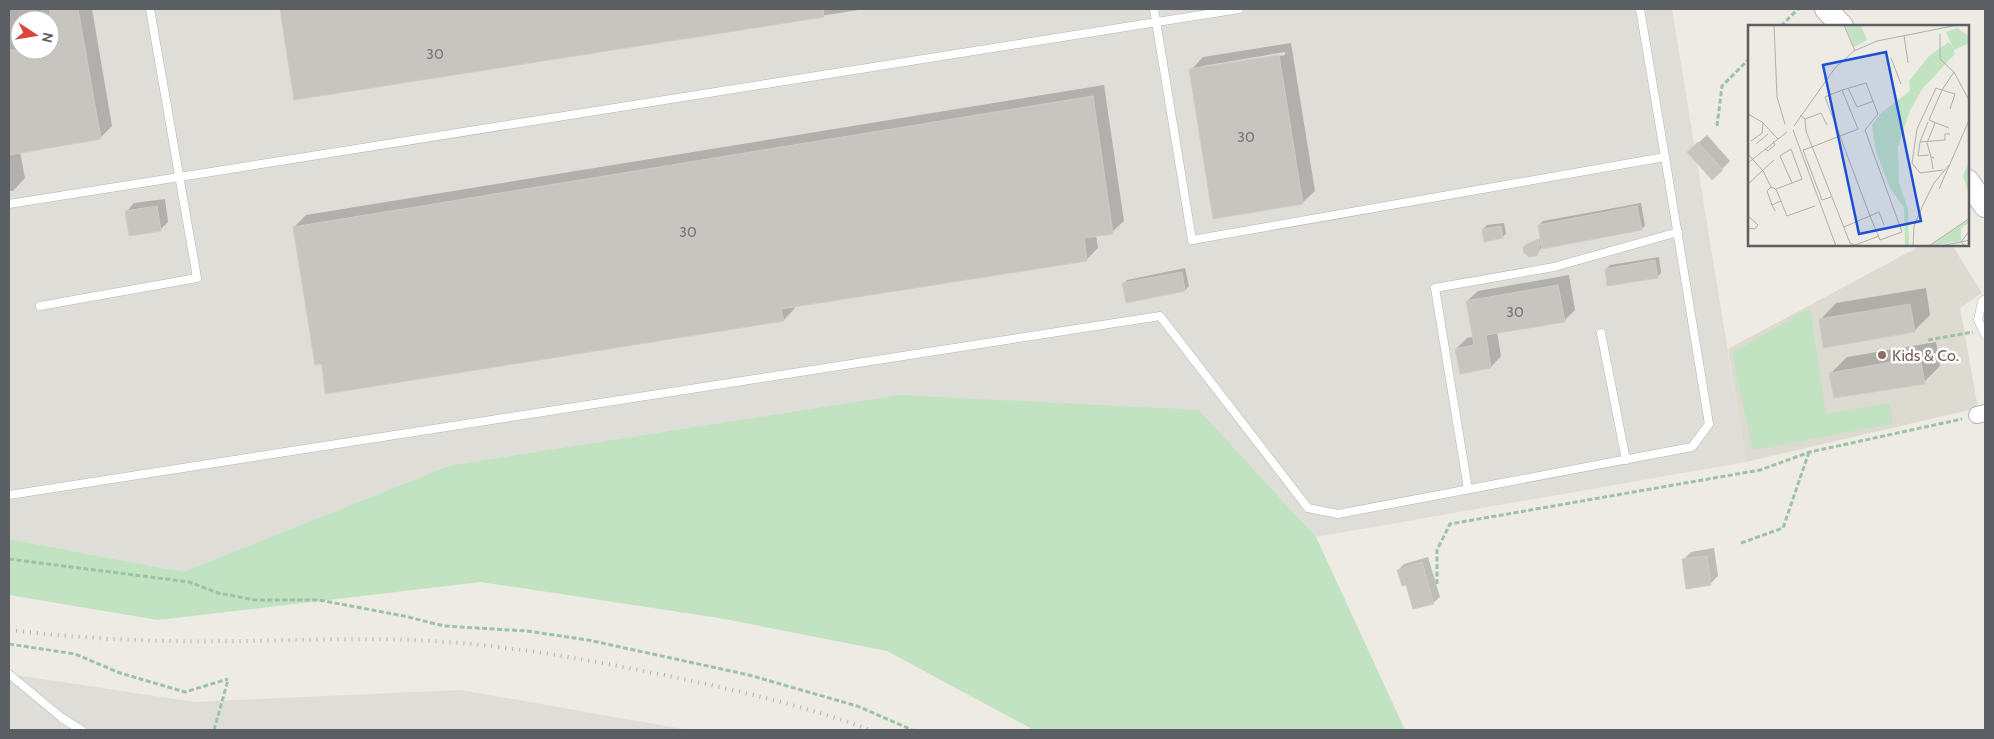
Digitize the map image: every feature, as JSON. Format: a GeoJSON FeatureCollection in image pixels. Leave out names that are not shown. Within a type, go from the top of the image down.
{"type":"FeatureCollection","features":[{"type":"Feature","properties":{"kind":"street"},"geometry":{"type":"LineString","coordinates":[[1826,9],[1841,25]]}},
{"type":"Feature","properties":{"kind":"street"},"geometry":{"type":"LineString","coordinates":[[1969,182],[1985,206]]}},
{"type":"Feature","properties":{"kind":"lane"},"geometry":{"type":"LineString","coordinates":[[40,306],[197,278],[150,9]]}},
{"type":"Feature","properties":{"kind":"lane"},"geometry":{"type":"LineString","coordinates":[[1154,9],[1192,240],[1665,157]]}},
{"type":"Feature","properties":{"kind":"lane"},"geometry":{"type":"LineString","coordinates":[[9,204],[1239,9]]}},
{"type":"Feature","properties":{"kind":"lane"},"geometry":{"type":"LineString","coordinates":[[9,495],[1160,316],[1308,508],[1338,514],[1692,447],[1709,424],[1640,9]]}},
{"type":"Feature","properties":{"kind":"lane"},"geometry":{"type":"LineString","coordinates":[[1468,489],[1435,288],[1554,267],[1678,232]]}},
{"type":"Feature","properties":{"kind":"lane"},"geometry":{"type":"LineString","coordinates":[[1984,332],[1978,320],[1982,301],[1985,300]]}},
{"type":"Feature","properties":{"kind":"lane"},"geometry":{"type":"LineString","coordinates":[[1601,333],[1626,460]]}},
{"type":"Feature","properties":{"kind":"lane"},"geometry":{"type":"LineString","coordinates":[[9,674],[62,718],[81,730]]}},
{"type":"Feature","properties":{"kind":"path"},"geometry":{"type":"LineString","coordinates":[[1782,25],[1798,9]]}},
{"type":"Feature","properties":{"kind":"path"},"geometry":{"type":"LineString","coordinates":[[1717,126],[1722,86],[1748,60]]}},
{"type":"Feature","properties":{"kind":"path"},"geometry":{"type":"LineString","coordinates":[[1928,340],[1984,332]]}},
{"type":"Feature","properties":{"kind":"path"},"geometry":{"type":"LineString","coordinates":[[1437,584],[1437,550],[1450,524],[1760,470],[1810,452],[1981,414]]}},
{"type":"Feature","properties":{"kind":"path"},"geometry":{"type":"LineString","coordinates":[[1741,543],[1783,528],[1810,452]]}},
{"type":"Feature","properties":{"kind":"path"},"geometry":{"type":"LineString","coordinates":[[9,559],[188,582],[218,593],[256,600],[319,600],[404,616],[444,626],[527,630],[588,640],[749,674],[857,706],[912,730]]}},
{"type":"Feature","properties":{"kind":"path"},"geometry":{"type":"LineString","coordinates":[[9,644],[76,654],[120,673],[185,692],[228,679],[214,730]]}},
{"type":"Feature","properties":{"kind":"shaded area"},"geometry":{"type":"Polygon","coordinates":[[[9,9],[1672,9],[1746,462],[1316,537],[1199,410],[448,466],[183,572],[9,539],[9,9]]]}},
{"type":"Feature","properties":{"kind":"shaded area"},"geometry":{"type":"Polygon","coordinates":[[[1920,246],[1953,246],[1982,293],[1960,308],[1978,408],[1746,462],[1728,349],[1920,246]]]}},
{"type":"Feature","properties":{"kind":"shaded area"},"geometry":{"type":"Polygon","coordinates":[[[9,674],[195,702],[461,690],[688,730],[9,730],[9,674]]]}},
{"type":"Feature","properties":{"kind":"green space"},"geometry":{"type":"Polygon","coordinates":[[[1810,308],[1826,414],[1889,403],[1893,424],[1753,450],[1732,353],[1810,308]]]}},
{"type":"Feature","properties":{"kind":"green space"},"geometry":{"type":"Polygon","coordinates":[[[900,395],[1199,410],[1316,537],[1405,730],[1034,730],[887,651],[719,618],[481,582],[158,620],[9,595],[9,539],[183,572],[448,466],[900,395]]]}},
{"type":"Feature","properties":{"kind":"building"},"geometry":{"type":"Polygon","coordinates":[[[78,9],[101,139],[9,155],[9,50],[10,60],[60,60],[60,10],[50,10],[78,9]]]}},
{"type":"Feature","properties":{"kind":"building"},"geometry":{"type":"Polygon","coordinates":[[[280,9],[823,9],[824,17],[294,100],[280,9]]]}},
{"type":"Feature","properties":{"kind":"building"},"geometry":{"type":"Polygon","coordinates":[[[1279,55],[1303,204],[1213,219],[1189,69],[1279,55]]]}},
{"type":"Feature","properties":{"kind":"building"},"geometry":{"type":"Polygon","coordinates":[[[1093,96],[1113,234],[1084,238],[1087,261],[781,309],[784,321],[325,394],[322,364],[315,365],[293,227],[1093,96]]]}},
{"type":"Feature","properties":{"kind":"building"},"geometry":{"type":"Polygon","coordinates":[[[1698,142],[1723,170],[1712,180],[1687,152],[1698,142]]]}},
{"type":"Feature","properties":{"kind":"building"},"geometry":{"type":"Polygon","coordinates":[[[157,206],[161,231],[129,236],[125,211],[157,206]]]}},
{"type":"Feature","properties":{"kind":"building"},"geometry":{"type":"Polygon","coordinates":[[[1637,206],[1642,230],[1542,249],[1541,241],[1537,256],[1529,257],[1524,253],[1523,247],[1540,239],[1538,225],[1637,206]]]}},
{"type":"Feature","properties":{"kind":"building"},"geometry":{"type":"Polygon","coordinates":[[[1501,226],[1503,238],[1484,242],[1482,229],[1501,226]]]}},
{"type":"Feature","properties":{"kind":"building"},"geometry":{"type":"Polygon","coordinates":[[[1655,260],[1658,278],[1607,286],[1605,269],[1655,260]]]}},
{"type":"Feature","properties":{"kind":"building"},"geometry":{"type":"Polygon","coordinates":[[[1182,272],[1185,291],[1126,303],[1122,283],[1182,272]]]}},
{"type":"Feature","properties":{"kind":"building"},"geometry":{"type":"Polygon","coordinates":[[[1558,285],[1565,322],[1486,335],[1491,368],[1460,374],[1455,349],[1474,345],[1466,301],[1558,285]]]}},
{"type":"Feature","properties":{"kind":"building"},"geometry":{"type":"Polygon","coordinates":[[[1910,304],[1915,332],[1823,348],[1819,319],[1910,304]]]}},
{"type":"Feature","properties":{"kind":"building"},"geometry":{"type":"Polygon","coordinates":[[[1920,357],[1925,384],[1834,398],[1829,373],[1920,357]]]}},
{"type":"Feature","properties":{"kind":"building"},"geometry":{"type":"Polygon","coordinates":[[[1707,556],[1711,585],[1686,589],[1682,559],[1707,556]]]}},
{"type":"Feature","properties":{"kind":"building"},"geometry":{"type":"Polygon","coordinates":[[[1422,562],[1434,604],[1413,609],[1406,585],[1402,586],[1397,570],[1422,562]]]}},
{"type":"Feature","properties":{"kind":"railway"},"geometry":{"type":"LineString","coordinates":[[9,630],[146,640],[381,639],[484,645],[591,661],[697,682],[763,697],[870,730]]}},
{"type":"Feature","properties":{"kind":"place","name":"Kids & Co."},"geometry":{"type":"Point","coordinates":[1882,355]}}]}
